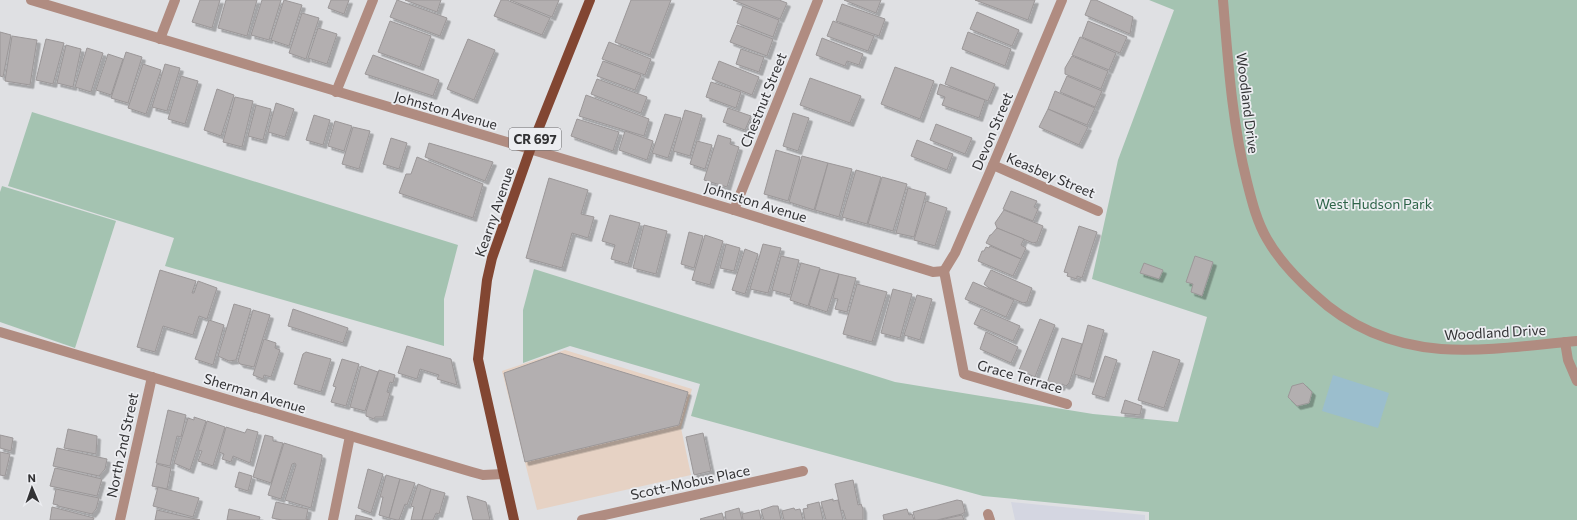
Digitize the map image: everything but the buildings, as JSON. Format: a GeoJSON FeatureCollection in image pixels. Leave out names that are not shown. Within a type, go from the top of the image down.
{"type":"FeatureCollection","features":[{"type":"Feature","properties":{"kind":"main road","name":"Kearny Avenue"},"geometry":{"type":"LineString","coordinates":[[503,474],[480,371],[478,349],[487,280],[492,258],[530,150],[590,0]]}},
{"type":"Feature","properties":{"kind":"main road","name":"CR 697"},"geometry":{"type":"LineString","coordinates":[[503,474],[514,520]]}},
{"type":"Feature","properties":{"kind":"street","name":"Johnston Avenue"},"geometry":{"type":"LineString","coordinates":[[31,0],[734,210],[933,272],[944,271]]}},
{"type":"Feature","properties":{"kind":"street"},"geometry":{"type":"LineString","coordinates":[[160,39],[176,0]]}},
{"type":"Feature","properties":{"kind":"street"},"geometry":{"type":"LineString","coordinates":[[336,92],[373,0]]}},
{"type":"Feature","properties":{"kind":"street","name":"Chestnut Street"},"geometry":{"type":"LineString","coordinates":[[734,210],[818,0]]}},
{"type":"Feature","properties":{"kind":"street","name":"Devon Street"},"geometry":{"type":"LineString","coordinates":[[944,271],[955,253],[1062,0]]}},
{"type":"Feature","properties":{"kind":"street","name":"Woodland Drive"},"geometry":{"type":"LineString","coordinates":[[1223,0],[1236,133],[1252,200],[1267,239],[1277,255],[1305,286],[1334,312],[1353,325],[1374,334],[1404,343],[1442,349],[1461,349],[1577,341]]}},
{"type":"Feature","properties":{"kind":"street","name":"Keasbey Street"},"geometry":{"type":"LineString","coordinates":[[993,165],[1098,210]]}},
{"type":"Feature","properties":{"kind":"street","name":"Grace Terrace"},"geometry":{"type":"LineString","coordinates":[[944,271],[964,374],[1067,404]]}},
{"type":"Feature","properties":{"kind":"street","name":"Sherman Avenue"},"geometry":{"type":"LineString","coordinates":[[0,332],[472,472],[483,475],[503,474]]}},
{"type":"Feature","properties":{"kind":"street"},"geometry":{"type":"LineString","coordinates":[[1566,342],[1568,360],[1577,381]]}},
{"type":"Feature","properties":{"kind":"street","name":"North 2nd Street"},"geometry":{"type":"LineString","coordinates":[[120,520],[152,377]]}},
{"type":"Feature","properties":{"kind":"street"},"geometry":{"type":"LineString","coordinates":[[333,520],[350,436]]}},
{"type":"Feature","properties":{"kind":"street","name":"Scott-Mobus Place"},"geometry":{"type":"LineString","coordinates":[[582,520],[803,471]]}},
{"type":"Feature","properties":{"kind":"shaded area"},"geometry":{"type":"Polygon","coordinates":[[[565,350],[692,389],[681,428],[691,475],[537,510],[502,371],[565,350]]]}},
{"type":"Feature","properties":{"kind":"shaded area"},"geometry":{"type":"Polygon","coordinates":[[[1011,502],[1145,515],[1145,520],[1015,520],[1011,502]]]}},
{"type":"Feature","properties":{"kind":"green space","name":"West Hudson Park"},"geometry":{"type":"Polygon","coordinates":[[[1149,0],[1577,0],[1577,520],[1149,520],[1149,512],[983,496],[691,416],[700,384],[570,346],[523,363],[523,310],[534,269],[895,382],[1093,414],[1178,422],[1207,317],[1092,279],[1118,160],[1174,10],[1149,0]]]}},
{"type":"Feature","properties":{"kind":"green space"},"geometry":{"type":"Polygon","coordinates":[[[32,112],[458,245],[444,299],[444,346],[165,266],[174,238],[8,186],[32,112]]]}},
{"type":"Feature","properties":{"kind":"green space"},"geometry":{"type":"Polygon","coordinates":[[[2,186],[116,221],[75,348],[0,322],[0,192],[2,186]]]}},
{"type":"Feature","properties":{"kind":"water"},"geometry":{"type":"Polygon","coordinates":[[[1333,375],[1389,393],[1378,428],[1322,411],[1333,375]]]}}]}
